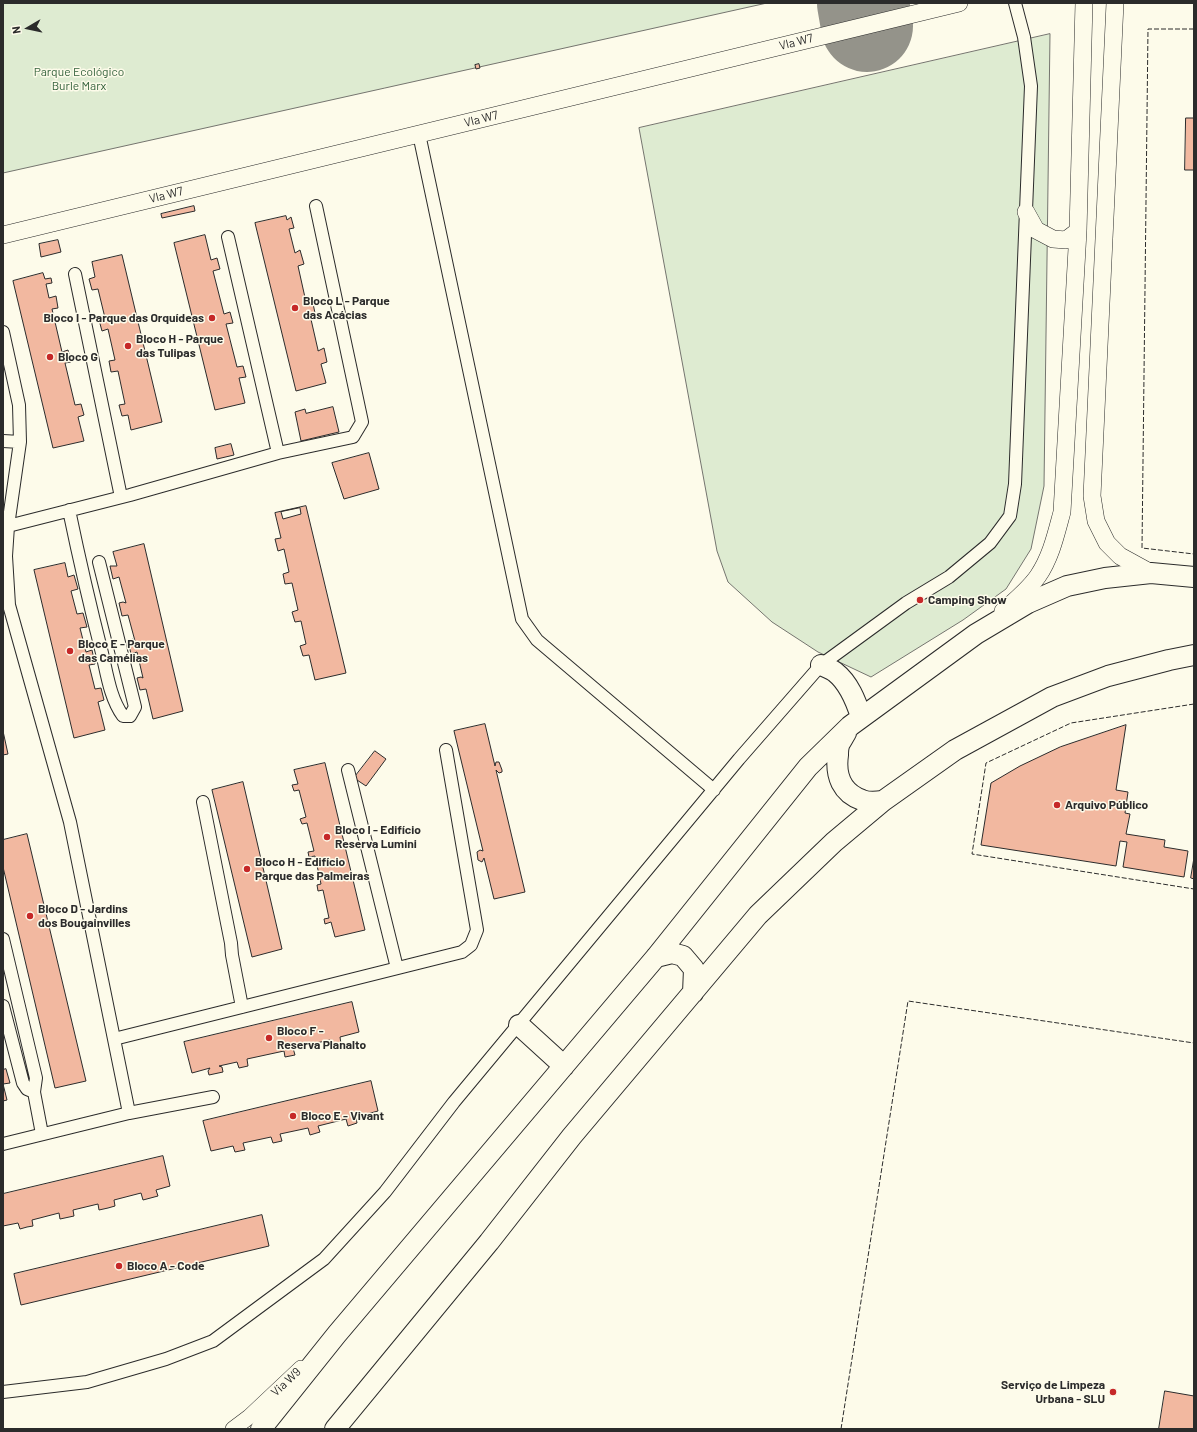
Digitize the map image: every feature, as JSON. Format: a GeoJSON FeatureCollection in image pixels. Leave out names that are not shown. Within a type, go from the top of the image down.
{"type":"FeatureCollection","features":[{"type":"Feature","properties":{"kind":"main road","name":"Vla W7"},"geometry":{"type":"LineString","coordinates":[[3,235],[959,3]]}},
{"type":"Feature","properties":{"kind":"main road"},"geometry":{"type":"LineString","coordinates":[[262,1429],[337,1334],[656,957],[808,767],[856,721],[976,634],[1020,597],[1038,576],[1054,545],[1062,512],[1078,231],[1084,3]]}},
{"type":"Feature","properties":{"kind":"main road"},"geometry":{"type":"LineString","coordinates":[[1115,3],[1092,496],[1096,522],[1108,543],[1120,556],[1151,573]]}},
{"type":"Feature","properties":{"kind":"main road"},"geometry":{"type":"LineString","coordinates":[[1026,212],[1036,230],[1052,239],[1066,240],[1078,231]]}},
{"type":"Feature","properties":{"kind":"main road"},"geometry":{"type":"LineString","coordinates":[[976,634],[1028,603],[1067,586],[1105,578],[1151,573],[1194,577]]}},
{"type":"Feature","properties":{"kind":"main road"},"geometry":{"type":"LineString","coordinates":[[335,1429],[489,1242],[572,1136],[758,915],[834,842],[884,802],[955,750],[1052,697],[1108,676],[1194,655]]}},
{"type":"Feature","properties":{"kind":"main road"},"geometry":{"type":"LineString","coordinates":[[821,665],[836,673],[849,688],[856,702],[856,721],[839,744],[837,768],[840,783],[850,794],[861,800],[868,802],[884,802]]}},
{"type":"Feature","properties":{"kind":"main road"},"geometry":{"type":"LineString","coordinates":[[656,957],[672,953],[684,956],[694,969],[693,993]]}},
{"type":"Feature","properties":{"kind":"main road"},"geometry":{"type":"LineString","coordinates":[[519,1025],[564,1066]]}},
{"type":"Feature","properties":{"kind":"street"},"geometry":{"type":"LineString","coordinates":[[3,1392],[87,1382],[166,1359],[213,1341],[324,1259],[385,1192],[454,1102],[714,790],[821,665],[906,603],[949,577],[990,543],[1010,516],[1015,484],[1031,86],[1024,37],[1015,3]]}},
{"type":"Feature","properties":{"kind":"street"},"geometry":{"type":"LineString","coordinates":[[419,134],[522,619],[537,640],[714,790]]}},
{"type":"Feature","properties":{"kind":"street"},"geometry":{"type":"LineString","coordinates":[[8,526],[121,497],[278,453],[352,437],[362,422],[316,206]]}},
{"type":"Feature","properties":{"kind":"street"},"geometry":{"type":"LineString","coordinates":[[228,236],[278,453]]}},
{"type":"Feature","properties":{"kind":"street"},"geometry":{"type":"LineString","coordinates":[[75,274],[121,497]]}},
{"type":"Feature","properties":{"kind":"street"},"geometry":{"type":"LineString","coordinates":[[3,332],[19,405],[20,442],[8,526],[6,556],[9,605],[70,822],[129,1113]]}},
{"type":"Feature","properties":{"kind":"street"},"geometry":{"type":"LineString","coordinates":[[3,441],[20,442]]}},
{"type":"Feature","properties":{"kind":"street"},"geometry":{"type":"LineString","coordinates":[[69,510],[116,706],[123,716],[130,716],[134,707],[99,562]]}},
{"type":"Feature","properties":{"kind":"street"},"geometry":{"type":"LineString","coordinates":[[114,1039],[462,952],[471,945],[477,930],[446,750]]}},
{"type":"Feature","properties":{"kind":"street"},"geometry":{"type":"LineString","coordinates":[[348,770],[397,968]]}},
{"type":"Feature","properties":{"kind":"street"},"geometry":{"type":"LineString","coordinates":[[203,802],[242,1007]]}},
{"type":"Feature","properties":{"kind":"street"},"geometry":{"type":"LineString","coordinates":[[3,939],[36,1078],[34,1092],[42,1134]]}},
{"type":"Feature","properties":{"kind":"street"},"geometry":{"type":"LineString","coordinates":[[3,1006],[23,1083],[27,1089],[34,1092]]}},
{"type":"Feature","properties":{"kind":"street"},"geometry":{"type":"LineString","coordinates":[[3,1144],[129,1113],[214,1097]]}},
{"type":"Feature","properties":{"kind":"street","name":"Via W9"},"geometry":{"type":"LineString","coordinates":[[233,1429],[249,1417],[337,1334]]}},
{"type":"Feature","properties":{"kind":"green space","name":"Parque Ecológico Burle Marx"},"geometry":{"type":"Polygon","coordinates":[[[3,3],[767,3],[3,173],[3,3]]]}},
{"type":"Feature","properties":{"kind":"green space"},"geometry":{"type":"Polygon","coordinates":[[[1050,34],[1044,486],[1031,549],[1006,589],[963,620],[871,677],[818,652],[772,622],[728,582],[717,551],[639,128],[1050,34]]]}},
{"type":"Feature","properties":{"kind":"building"},"geometry":{"type":"Polygon","coordinates":[[[479,64],[480,68],[476,69],[475,65],[479,64]]]}},
{"type":"Feature","properties":{"kind":"building"},"geometry":{"type":"Polygon","coordinates":[[[1186,118],[1194,118],[1194,170],[1185,170],[1186,118]]]}},
{"type":"Feature","properties":{"kind":"building"},"geometry":{"type":"Polygon","coordinates":[[[194,206],[195,211],[162,218],[161,214],[194,206]]]}},
{"type":"Feature","properties":{"kind":"building","name":"Bloco L - Parque das Acácias"},"geometry":{"type":"Polygon","coordinates":[[[286,216],[287,220],[291,217],[294,228],[289,229],[295,253],[300,250],[304,264],[298,266],[306,302],[312,299],[315,313],[310,315],[318,351],[324,348],[327,362],[321,364],[326,383],[296,391],[255,223],[286,216]]]}},
{"type":"Feature","properties":{"kind":"building","name":"Bloco I - Parque das Orquídeas"},"geometry":{"type":"Polygon","coordinates":[[[205,235],[211,260],[217,258],[220,269],[213,271],[224,314],[230,312],[233,323],[226,324],[237,367],[243,366],[246,377],[239,378],[245,403],[215,410],[174,243],[205,235]]]}},
{"type":"Feature","properties":{"kind":"building"},"geometry":{"type":"Polygon","coordinates":[[[58,240],[61,252],[41,257],[39,244],[58,240]]]}},
{"type":"Feature","properties":{"kind":"building","name":"Bloco H - Parque das Tulipas"},"geometry":{"type":"Polygon","coordinates":[[[122,255],[162,422],[131,430],[128,415],[122,416],[119,405],[125,404],[118,371],[111,372],[109,361],[115,360],[108,329],[102,331],[99,320],[105,318],[98,289],[92,290],[89,279],[95,277],[92,262],[122,255]]]}},
{"type":"Feature","properties":{"kind":"building","name":"Bloco G"},"geometry":{"type":"Polygon","coordinates":[[[43,273],[45,279],[51,278],[52,283],[46,284],[49,298],[56,296],[58,308],[52,309],[62,352],[68,350],[71,362],[65,363],[75,405],[81,404],[84,415],[78,417],[84,441],[53,448],[13,281],[43,273]]]}},
{"type":"Feature","properties":{"kind":"building"},"geometry":{"type":"Polygon","coordinates":[[[333,407],[339,432],[301,441],[295,412],[305,409],[306,413],[333,407]]]}},
{"type":"Feature","properties":{"kind":"building"},"geometry":{"type":"Polygon","coordinates":[[[231,444],[234,455],[217,459],[215,448],[231,444]]]}},
{"type":"Feature","properties":{"kind":"building"},"geometry":{"type":"Polygon","coordinates":[[[369,453],[379,489],[344,499],[332,463],[369,453]]]}},
{"type":"Feature","properties":{"kind":"building"},"geometry":{"type":"Polygon","coordinates":[[[306,506],[346,673],[315,680],[309,655],[303,656],[300,646],[306,644],[301,621],[295,622],[292,612],[298,610],[292,583],[285,584],[283,574],[289,572],[284,549],[278,551],[275,539],[281,538],[275,513],[306,506]],[[300,508],[281,512],[283,519],[301,514],[300,508]]]}},
{"type":"Feature","properties":{"kind":"building"},"geometry":{"type":"Polygon","coordinates":[[[144,544],[183,711],[153,719],[146,689],[140,690],[137,678],[143,678],[137,652],[131,654],[128,641],[133,639],[135,641],[128,615],[122,616],[119,603],[126,603],[119,577],[113,579],[110,566],[117,566],[113,552],[144,544]]]}},
{"type":"Feature","properties":{"kind":"building","name":"Bloco E - Parque das Camélias"},"geometry":{"type":"Polygon","coordinates":[[[65,563],[68,577],[74,575],[78,589],[71,591],[77,614],[83,613],[87,627],[80,628],[86,652],[92,650],[95,664],[89,665],[95,689],[101,688],[104,700],[98,702],[105,730],[74,738],[34,570],[65,563]]]}},
{"type":"Feature","properties":{"kind":"building"},"geometry":{"type":"Polygon","coordinates":[[[485,724],[495,766],[496,762],[499,762],[502,770],[502,772],[499,773],[496,770],[525,892],[494,899],[484,858],[482,862],[478,860],[477,852],[480,850],[483,851],[454,731],[485,724]]]}},
{"type":"Feature","properties":{"kind":"building","name":"Arquivo Público"},"geometry":{"type":"Polygon","coordinates":[[[1126,725],[1116,790],[1128,792],[1125,813],[1130,814],[1126,834],[1165,840],[1164,847],[1188,851],[1184,877],[1123,867],[1127,842],[1120,841],[1116,866],[981,845],[991,783],[1020,766],[1060,747],[1126,725]]]}},
{"type":"Feature","properties":{"kind":"building"},"geometry":{"type":"Polygon","coordinates":[[[3,731],[8,754],[3,755],[3,731]]]}},
{"type":"Feature","properties":{"kind":"building"},"geometry":{"type":"Polygon","coordinates":[[[375,751],[386,759],[366,786],[354,778],[375,751]]]}},
{"type":"Feature","properties":{"kind":"building","name":"Bloco I - Edifício Reserva Lumini"},"geometry":{"type":"Polygon","coordinates":[[[325,763],[365,930],[335,937],[331,922],[325,924],[324,919],[329,918],[323,890],[318,891],[317,885],[321,884],[315,856],[309,857],[308,852],[314,851],[307,823],[302,824],[300,819],[306,817],[299,790],[294,791],[292,785],[298,784],[294,770],[325,763]]]}},
{"type":"Feature","properties":{"kind":"building","name":"Bloco H - Edifício Parque das Palmeiras"},"geometry":{"type":"Polygon","coordinates":[[[243,782],[282,949],[252,957],[212,790],[243,782]]]}},
{"type":"Feature","properties":{"kind":"building","name":"Bloco D - Jardins dos Bougainvilles"},"geometry":{"type":"Polygon","coordinates":[[[27,834],[86,1081],[55,1088],[3,867],[3,840],[27,834]]]}},
{"type":"Feature","properties":{"kind":"building"},"geometry":{"type":"Polygon","coordinates":[[[1194,858],[1194,879],[1191,878],[1194,858]]]}},
{"type":"Feature","properties":{"kind":"building","name":"Bloco F - Reserva Planalto"},"geometry":{"type":"Polygon","coordinates":[[[352,1002],[359,1032],[340,1037],[341,1044],[331,1046],[330,1040],[293,1048],[295,1055],[285,1057],[284,1051],[247,1059],[248,1066],[239,1068],[237,1062],[219,1066],[222,1067],[223,1072],[209,1075],[208,1071],[210,1068],[192,1073],[184,1042],[352,1002]]]}},
{"type":"Feature","properties":{"kind":"building"},"geometry":{"type":"Polygon","coordinates":[[[6,1069],[10,1083],[3,1084],[3,1070],[6,1069]]]}},
{"type":"Feature","properties":{"kind":"building","name":"Bloco E - Vivant"},"geometry":{"type":"Polygon","coordinates":[[[371,1081],[378,1111],[356,1117],[357,1123],[348,1126],[346,1119],[318,1126],[320,1132],[310,1135],[308,1128],[280,1134],[282,1141],[273,1143],[271,1137],[243,1143],[245,1150],[235,1152],[233,1146],[211,1151],[203,1121],[371,1081]]]}},
{"type":"Feature","properties":{"kind":"building"},"geometry":{"type":"Polygon","coordinates":[[[3,1084],[7,1100],[3,1101],[3,1084]]]}},
{"type":"Feature","properties":{"kind":"building"},"geometry":{"type":"Polygon","coordinates":[[[163,1156],[170,1186],[156,1190],[158,1196],[143,1200],[141,1193],[114,1200],[115,1206],[108,1208],[99,1210],[98,1204],[73,1210],[74,1216],[60,1219],[59,1213],[32,1220],[33,1226],[20,1229],[18,1223],[3,1226],[3,1194],[163,1156]]]}},
{"type":"Feature","properties":{"kind":"building","name":"Bloco A - Code"},"geometry":{"type":"Polygon","coordinates":[[[262,1215],[269,1246],[21,1305],[14,1274],[262,1215]]]}},
{"type":"Feature","properties":{"kind":"building"},"geometry":{"type":"Polygon","coordinates":[[[1165,1391],[1194,1396],[1194,1429],[1159,1429],[1165,1391]]]}},
{"type":"Feature","properties":{"kind":"runway"},"geometry":{"type":"LineString","coordinates":[[863,3],[867,26]]}},
{"type":"Feature","properties":{"kind":"fence"},"geometry":{"type":"LineString","coordinates":[[1194,29],[1148,29],[1142,548],[1194,554]]}},
{"type":"Feature","properties":{"kind":"fence"},"geometry":{"type":"LineString","coordinates":[[1194,704],[1071,723],[986,763],[972,854],[1194,889]]}},
{"type":"Feature","properties":{"kind":"fence"},"geometry":{"type":"LineString","coordinates":[[841,1429],[908,1001],[1194,1043]]}},
{"type":"Feature","properties":{"kind":"place","name":"Bloco L - Parque das Acácias"},"geometry":{"type":"Point","coordinates":[295,308]}},
{"type":"Feature","properties":{"kind":"place","name":"Bloco I - Parque das Orquídeas"},"geometry":{"type":"Point","coordinates":[212,318]}},
{"type":"Feature","properties":{"kind":"place","name":"Bloco H - Parque das Tulipas"},"geometry":{"type":"Point","coordinates":[128,346]}},
{"type":"Feature","properties":{"kind":"place","name":"Bloco G"},"geometry":{"type":"Point","coordinates":[50,357]}},
{"type":"Feature","properties":{"kind":"place","name":"Camping Show"},"geometry":{"type":"Point","coordinates":[920,600]}},
{"type":"Feature","properties":{"kind":"place","name":"Bloco E - Parque das Camélias"},"geometry":{"type":"Point","coordinates":[70,651]}},
{"type":"Feature","properties":{"kind":"place","name":"Arquivo Público"},"geometry":{"type":"Point","coordinates":[1057,805]}},
{"type":"Feature","properties":{"kind":"place","name":"Bloco I - Edifício Reserva Lumini"},"geometry":{"type":"Point","coordinates":[327,837]}},
{"type":"Feature","properties":{"kind":"place","name":"Bloco H - Edifício Parque das Palmeiras"},"geometry":{"type":"Point","coordinates":[247,869]}},
{"type":"Feature","properties":{"kind":"place","name":"Bloco D - Jardins dos Bougainvilles"},"geometry":{"type":"Point","coordinates":[30,916]}},
{"type":"Feature","properties":{"kind":"place","name":"Bloco F - Reserva Planalto"},"geometry":{"type":"Point","coordinates":[269,1038]}},
{"type":"Feature","properties":{"kind":"place","name":"Bloco E - Vivant"},"geometry":{"type":"Point","coordinates":[293,1116]}},
{"type":"Feature","properties":{"kind":"place","name":"Bloco A - Code"},"geometry":{"type":"Point","coordinates":[119,1266]}},
{"type":"Feature","properties":{"kind":"place","name":"Serviço de Limpeza Urbana - SLU"},"geometry":{"type":"Point","coordinates":[1113,1392]}}]}
